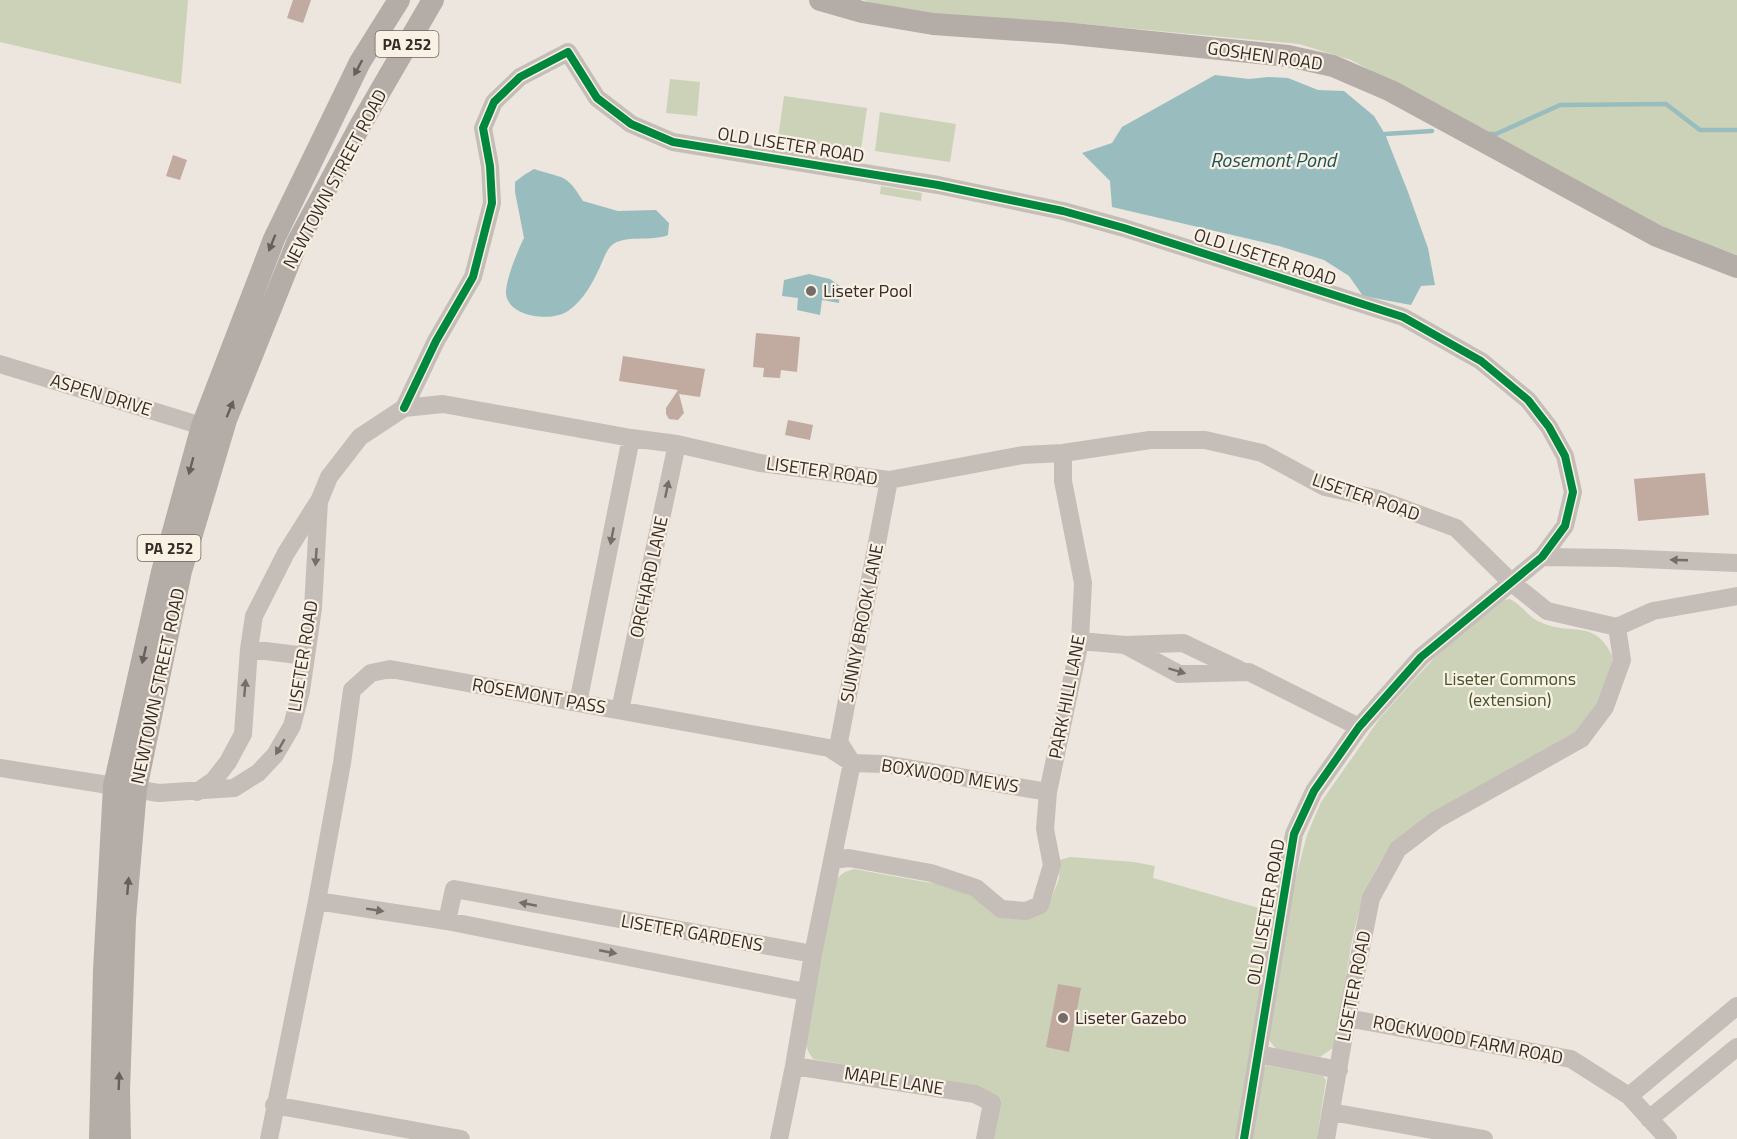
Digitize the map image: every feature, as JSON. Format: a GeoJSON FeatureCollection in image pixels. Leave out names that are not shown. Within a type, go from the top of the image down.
{"type":"FeatureCollection","features":[{"type":"Feature","properties":{"kind":"main road","name":"NEWTOWN STREET ROAD"},"geometry":{"type":"LineString","coordinates":[[100,1139],[104,981],[125,788],[162,572],[202,426],[274,239],[360,62],[399,0]]}},
{"type":"Feature","properties":{"kind":"main road","name":"NEWTOWN STREET ROAD"},"geometry":{"type":"LineString","coordinates":[[120,1139],[119,1091],[125,919],[125,788],[181,571],[226,420],[297,243],[358,129],[433,0]]}},
{"type":"Feature","properties":{"kind":"main road","name":"GOSHEN ROAD"},"geometry":{"type":"LineString","coordinates":[[820,0],[862,12],[933,24],[1063,33],[1288,56],[1333,66],[1391,91],[1657,236],[1737,267]]}},
{"type":"Feature","properties":{"kind":"main road"},"geometry":{"type":"LineString","coordinates":[[331,120],[358,129]]}},
{"type":"Feature","properties":{"kind":"street","name":"OLD LISETER ROAD"},"geometry":{"type":"LineString","coordinates":[[404,408],[436,341],[473,277],[492,203],[490,166],[483,128],[494,102],[520,77],[568,52],[597,98],[631,124],[673,142],[938,185],[1063,211],[1124,228],[1403,317],[1480,361],[1528,400],[1549,427],[1565,456],[1573,492],[1565,526],[1542,557],[1421,657],[1359,728],[1314,791],[1294,834],[1244,1139]]}},
{"type":"Feature","properties":{"kind":"street","name":"ASPEN DRIVE"},"geometry":{"type":"LineString","coordinates":[[0,364],[202,426]]}},
{"type":"Feature","properties":{"kind":"street","name":"LISETER ROAD"},"geometry":{"type":"LineString","coordinates":[[197,792],[214,780],[228,762],[243,734],[249,649],[254,616],[286,554],[320,499],[329,477],[360,437],[404,408],[443,404],[631,438],[677,444],[760,463],[889,480],[1023,455],[1063,453],[1150,440],[1206,440],[1262,453],[1325,487],[1375,498],[1456,528],[1511,582],[1546,611],[1617,627],[1622,660],[1605,707],[1581,740],[1436,820],[1398,849],[1371,898],[1326,1139]]}},
{"type":"Feature","properties":{"kind":"street"},"geometry":{"type":"LineString","coordinates":[[578,703],[631,438]]}},
{"type":"Feature","properties":{"kind":"street","name":"ORCHARD LANE"},"geometry":{"type":"LineString","coordinates":[[620,711],[677,444]]}},
{"type":"Feature","properties":{"kind":"street","name":"PARK HILL LANE"},"geometry":{"type":"LineString","coordinates":[[832,860],[849,858],[931,873],[976,888],[1001,909],[1026,911],[1040,905],[1052,865],[1045,829],[1048,792],[1080,641],[1083,583],[1063,481],[1063,453]]}},
{"type":"Feature","properties":{"kind":"street","name":"SUNNY BROOK LANE"},"geometry":{"type":"LineString","coordinates":[[852,763],[840,742],[889,480]]}},
{"type":"Feature","properties":{"kind":"street","name":"LISETER ROAD"},"geometry":{"type":"LineString","coordinates":[[0,768],[159,793],[234,788],[258,773],[276,755],[291,726],[301,692],[313,608],[320,499]]}},
{"type":"Feature","properties":{"kind":"street"},"geometry":{"type":"LineString","coordinates":[[1542,557],[1737,563]]}},
{"type":"Feature","properties":{"kind":"street"},"geometry":{"type":"LineString","coordinates":[[1617,627],[1653,612],[1737,596]]}},
{"type":"Feature","properties":{"kind":"street"},"geometry":{"type":"LineString","coordinates":[[1080,641],[1125,645],[1183,643],[1359,728]]}},
{"type":"Feature","properties":{"kind":"street"},"geometry":{"type":"LineString","coordinates":[[1125,645],[1179,674],[1247,672]]}},
{"type":"Feature","properties":{"kind":"street"},"geometry":{"type":"LineString","coordinates":[[249,649],[306,656]]}},
{"type":"Feature","properties":{"kind":"street","name":"ROSEMONT PASS"},"geometry":{"type":"LineString","coordinates":[[269,1139],[274,1105],[317,901],[342,763],[352,690],[371,673],[390,669],[829,748],[852,763]]}},
{"type":"Feature","properties":{"kind":"street"},"geometry":{"type":"LineString","coordinates":[[779,1139],[813,954],[852,763]]}},
{"type":"Feature","properties":{"kind":"street","name":"BOXWOOD MEWS"},"geometry":{"type":"LineString","coordinates":[[852,763],[884,764],[1048,792]]}},
{"type":"Feature","properties":{"kind":"street","name":"LISETER GARDENS"},"geometry":{"type":"LineString","coordinates":[[447,921],[454,890],[813,954]]}},
{"type":"Feature","properties":{"kind":"street","name":"LISETER GARDENS"},"geometry":{"type":"LineString","coordinates":[[317,901],[447,921],[806,992]]}},
{"type":"Feature","properties":{"kind":"street"},"geometry":{"type":"LineString","coordinates":[[568,944],[571,912]]}},
{"type":"Feature","properties":{"kind":"street"},"geometry":{"type":"LineString","coordinates":[[1629,1096],[1737,1006]]}},
{"type":"Feature","properties":{"kind":"street","name":"ROCKWOOD FARM ROAD"},"geometry":{"type":"LineString","coordinates":[[1347,1018],[1571,1059],[1629,1096],[1668,1139]]}},
{"type":"Feature","properties":{"kind":"street"},"geometry":{"type":"LineString","coordinates":[[1649,1119],[1737,1047]]}},
{"type":"Feature","properties":{"kind":"street"},"geometry":{"type":"LineString","coordinates":[[1257,1054],[1339,1070]]}},
{"type":"Feature","properties":{"kind":"street","name":"MAPLE LANE"},"geometry":{"type":"LineString","coordinates":[[794,1066],[975,1094],[992,1103],[985,1139]]}},
{"type":"Feature","properties":{"kind":"street"},"geometry":{"type":"LineString","coordinates":[[274,1105],[461,1139]]}},
{"type":"Feature","properties":{"kind":"street"},"geometry":{"type":"LineString","coordinates":[[1331,1112],[1484,1139]]}},
{"type":"Feature","properties":{"kind":"green space"},"geometry":{"type":"Polygon","coordinates":[[[0,0],[188,0],[181,84],[0,42],[0,0]]]}},
{"type":"Feature","properties":{"kind":"green space"},"geometry":{"type":"Polygon","coordinates":[[[864,0],[1737,0],[1737,255],[1633,216],[1351,60],[1299,44],[1061,22],[889,11],[864,0]]]}},
{"type":"Feature","properties":{"kind":"green space"},"geometry":{"type":"Polygon","coordinates":[[[670,79],[700,82],[697,116],[666,113],[670,79]]]}},
{"type":"Feature","properties":{"kind":"green space"},"geometry":{"type":"Polygon","coordinates":[[[784,96],[867,108],[861,150],[778,138],[784,96]]]}},
{"type":"Feature","properties":{"kind":"green space"},"geometry":{"type":"Polygon","coordinates":[[[880,112],[956,124],[950,162],[875,151],[880,112]]]}},
{"type":"Feature","properties":{"kind":"green space"},"geometry":{"type":"Polygon","coordinates":[[[881,186],[922,193],[921,201],[880,194],[881,186]]]}},
{"type":"Feature","properties":{"kind":"green space","name":"Liseter Commons (extension)"},"geometry":{"type":"Polygon","coordinates":[[[1510,599],[1540,622],[1590,632],[1606,645],[1613,657],[1601,697],[1574,734],[1388,851],[1374,873],[1357,921],[1333,1048],[1320,1057],[1276,1049],[1269,1040],[1291,896],[1307,835],[1321,802],[1380,718],[1411,683],[1440,652],[1504,600],[1510,599]]]}},
{"type":"Feature","properties":{"kind":"green space"},"geometry":{"type":"Polygon","coordinates":[[[1070,857],[1155,866],[1153,878],[1273,912],[1237,1139],[992,1139],[992,1123],[1001,1099],[927,1079],[813,1059],[808,1051],[805,1042],[832,899],[837,879],[843,873],[854,869],[965,890],[996,915],[1051,899],[1059,879],[1060,860],[1070,857]]]}},
{"type":"Feature","properties":{"kind":"green space"},"geometry":{"type":"Polygon","coordinates":[[[1267,1065],[1323,1076],[1326,1080],[1317,1139],[1250,1139],[1264,1068],[1267,1065]]]}},
{"type":"Feature","properties":{"kind":"water","name":"Rosemont Pond"},"geometry":{"type":"Polygon","coordinates":[[[1215,75],[1249,79],[1288,78],[1318,90],[1344,91],[1374,116],[1385,134],[1408,192],[1428,248],[1435,285],[1421,286],[1411,305],[1363,296],[1349,276],[1324,260],[1279,246],[1112,207],[1110,181],[1082,153],[1112,143],[1122,127],[1215,75]]]}},
{"type":"Feature","properties":{"kind":"water"},"geometry":{"type":"Polygon","coordinates":[[[534,169],[568,181],[583,201],[618,211],[656,210],[669,223],[668,235],[616,242],[606,253],[587,291],[568,311],[542,317],[523,313],[509,302],[506,288],[512,266],[524,238],[515,182],[534,169]]]}},
{"type":"Feature","properties":{"kind":"water","name":"Liseter Pool"},"geometry":{"type":"Polygon","coordinates":[[[809,274],[830,279],[840,286],[839,303],[822,300],[820,315],[797,310],[798,298],[782,296],[784,280],[809,274]]]}},
{"type":"Feature","properties":{"kind":"building"},"geometry":{"type":"Polygon","coordinates":[[[293,0],[311,0],[303,23],[287,18],[293,0]]]}},
{"type":"Feature","properties":{"kind":"building"},"geometry":{"type":"Polygon","coordinates":[[[173,155],[187,160],[180,180],[166,176],[173,155]]]}},
{"type":"Feature","properties":{"kind":"building"},"geometry":{"type":"Polygon","coordinates":[[[756,333],[800,337],[797,372],[781,370],[780,378],[763,377],[764,368],[753,367],[756,333]]]}},
{"type":"Feature","properties":{"kind":"building"},"geometry":{"type":"Polygon","coordinates":[[[623,356],[705,369],[700,397],[679,394],[684,413],[678,420],[669,419],[666,408],[678,390],[619,381],[623,356]]]}},
{"type":"Feature","properties":{"kind":"building"},"geometry":{"type":"Polygon","coordinates":[[[788,420],[813,425],[810,440],[785,435],[788,420]]]}},
{"type":"Feature","properties":{"kind":"building"},"geometry":{"type":"Polygon","coordinates":[[[1705,473],[1709,515],[1638,521],[1634,479],[1705,473]]]}},
{"type":"Feature","properties":{"kind":"building","name":"Liseter Gazebo"},"geometry":{"type":"Polygon","coordinates":[[[1058,984],[1081,988],[1069,1052],[1046,1047],[1058,984]]]}},
{"type":"Feature","properties":{"kind":"waterway"},"geometry":{"type":"LineString","coordinates":[[1489,134],[1496,134],[1560,105],[1666,104],[1700,130],[1737,130]]}},
{"type":"Feature","properties":{"kind":"waterway"},"geometry":{"type":"LineString","coordinates":[[1385,134],[1432,131]]}},
{"type":"Feature","properties":{"kind":"cycle path"},"geometry":{"type":"LineString","coordinates":[[404,408],[436,341],[473,277],[492,203],[490,166],[483,128],[494,102],[520,77],[568,52],[597,98],[631,124],[673,142],[938,185],[1063,211],[1124,228],[1403,317],[1481,361],[1528,400],[1549,427],[1565,456],[1573,492],[1565,526],[1542,557],[1421,657],[1359,727],[1314,791],[1294,834],[1244,1139]]}},
{"type":"Feature","properties":{"kind":"place","name":"Liseter Pool"},"geometry":{"type":"Point","coordinates":[811,291]}},
{"type":"Feature","properties":{"kind":"place","name":"Liseter Gazebo"},"geometry":{"type":"Point","coordinates":[1063,1018]}}]}
